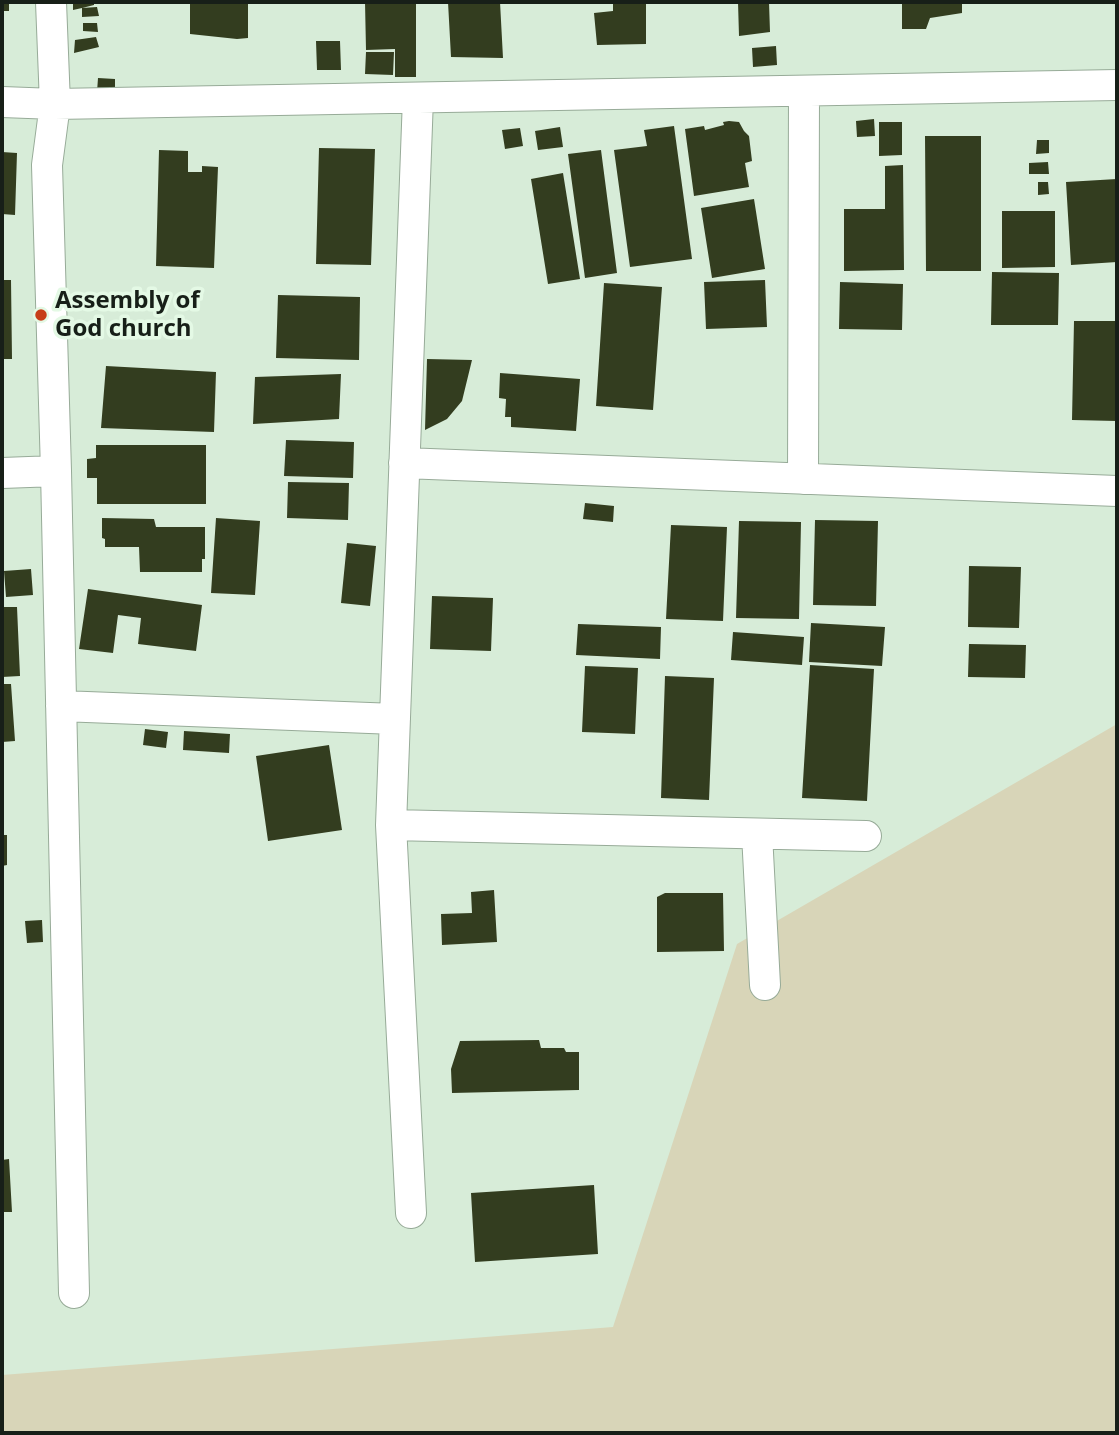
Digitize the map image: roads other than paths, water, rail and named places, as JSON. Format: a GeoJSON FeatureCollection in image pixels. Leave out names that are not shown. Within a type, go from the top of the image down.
{"type":"FeatureCollection","features":[{"type":"Feature","properties":{"kind":"street"},"geometry":{"type":"LineString","coordinates":[[51,2],[55,104],[47,165],[74,1293]]}},
{"type":"Feature","properties":{"kind":"street"},"geometry":{"type":"LineString","coordinates":[[2,102],[55,104],[1117,85]]}},
{"type":"Feature","properties":{"kind":"street"},"geometry":{"type":"LineString","coordinates":[[803,479],[804,90]]}},
{"type":"Feature","properties":{"kind":"street"},"geometry":{"type":"LineString","coordinates":[[411,1213],[391,825],[418,98]]}},
{"type":"Feature","properties":{"kind":"street"},"geometry":{"type":"LineString","coordinates":[[404,463],[1117,491]]}},
{"type":"Feature","properties":{"kind":"street"},"geometry":{"type":"LineString","coordinates":[[2,473],[56,471]]}},
{"type":"Feature","properties":{"kind":"street"},"geometry":{"type":"LineString","coordinates":[[61,706],[395,719]]}},
{"type":"Feature","properties":{"kind":"street"},"geometry":{"type":"LineString","coordinates":[[391,825],[866,836]]}},
{"type":"Feature","properties":{"kind":"street"},"geometry":{"type":"LineString","coordinates":[[757,834],[765,985]]}},
{"type":"Feature","properties":{"kind":"place","name":"Assembly of God church"},"geometry":{"type":"Point","coordinates":[41,315]}}]}
